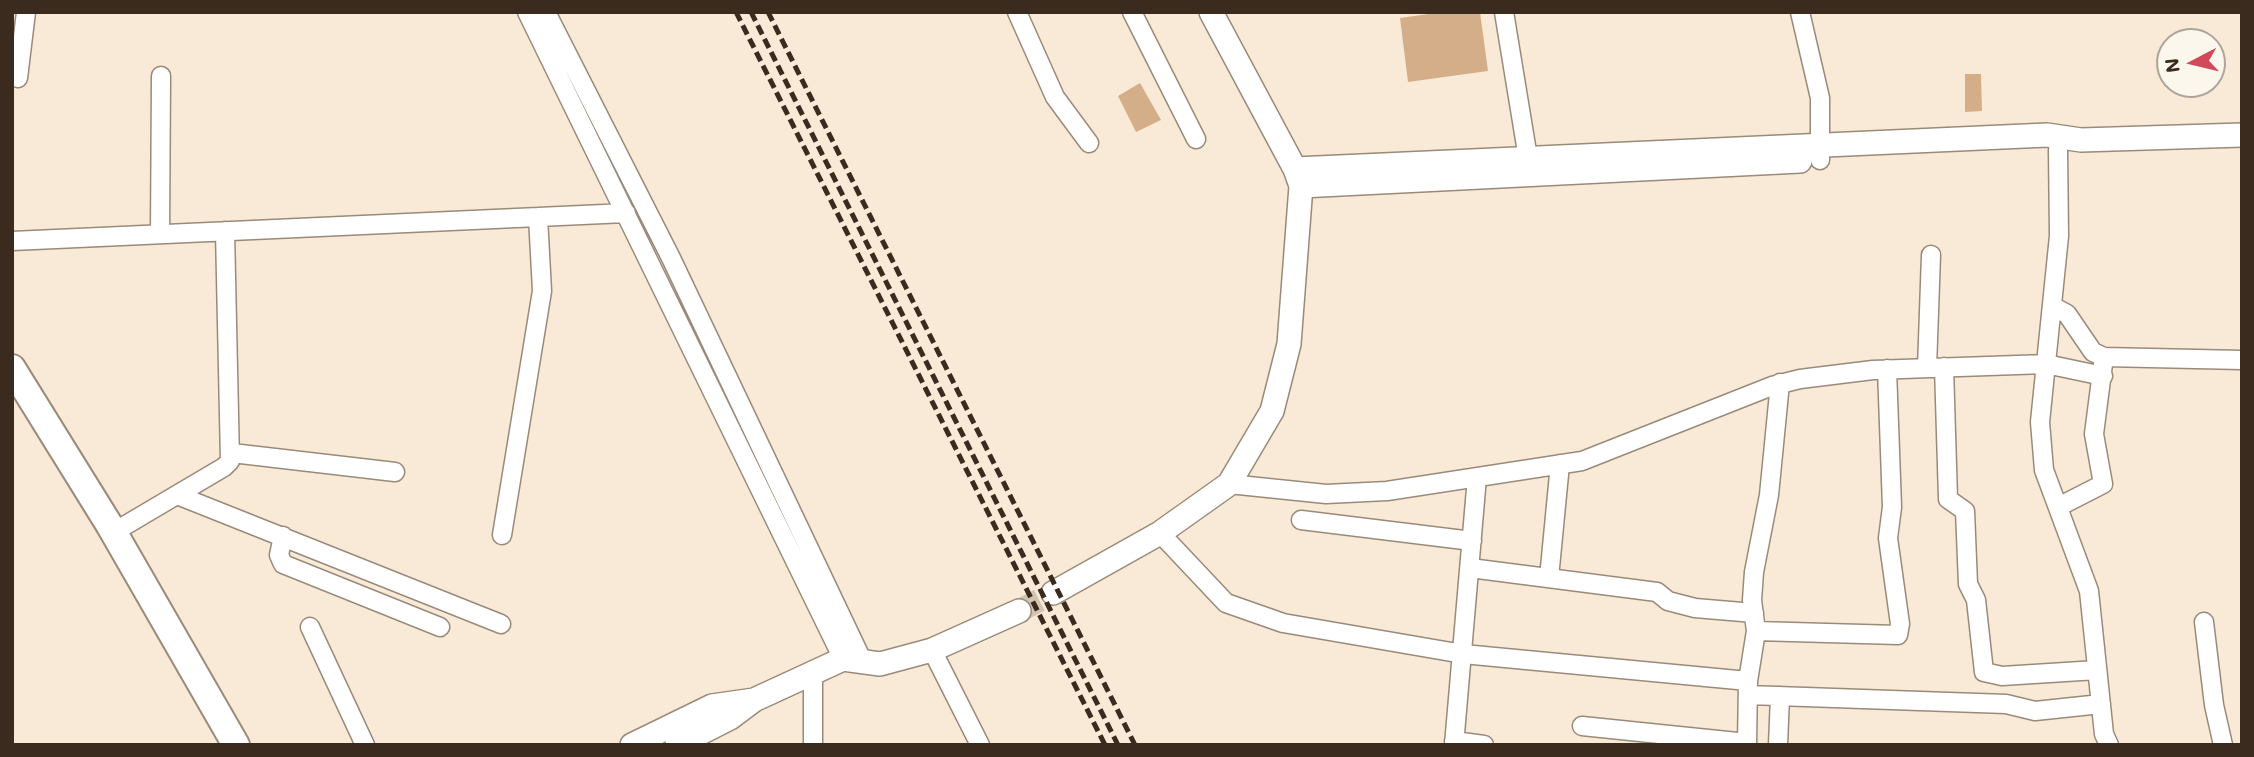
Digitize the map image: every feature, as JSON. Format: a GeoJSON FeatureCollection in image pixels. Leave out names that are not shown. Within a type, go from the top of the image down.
{"type":"FeatureCollection","features":[{"type":"Feature","properties":{"kind":"highway"},"geometry":{"type":"LineString","coordinates":[[12,368],[114,532],[236,745]]}},
{"type":"Feature","properties":{"kind":"main road"},"geometry":{"type":"LineString","coordinates":[[1053,593],[1160,533],[1229,484],[1272,411],[1289,344],[1298,177],[1211,12]]}},
{"type":"Feature","properties":{"kind":"main road"},"geometry":{"type":"LineString","coordinates":[[1298,177],[1820,152],[2047,135],[2081,140],[2242,135]]}},
{"type":"Feature","properties":{"kind":"main road"},"geometry":{"type":"LineString","coordinates":[[1298,177],[1528,158],[2058,150],[2081,140]]}},
{"type":"Feature","properties":{"kind":"main road"},"geometry":{"type":"LineString","coordinates":[[677,745],[730,718],[754,700],[813,673],[853,661],[880,664],[932,650],[1019,611]]}},
{"type":"Feature","properties":{"kind":"main road"},"geometry":{"type":"LineString","coordinates":[[632,745],[712,706],[754,700]]}},
{"type":"Feature","properties":{"kind":"street"},"geometry":{"type":"LineString","coordinates":[[18,78],[26,12]]}},
{"type":"Feature","properties":{"kind":"street"},"geometry":{"type":"LineString","coordinates":[[527,12],[853,661]]}},
{"type":"Feature","properties":{"kind":"street"},"geometry":{"type":"LineString","coordinates":[[546,12],[671,258],[853,661]]}},
{"type":"Feature","properties":{"kind":"street"},"geometry":{"type":"LineString","coordinates":[[1017,12],[1055,97],[1089,143]]}},
{"type":"Feature","properties":{"kind":"street"},"geometry":{"type":"LineString","coordinates":[[1132,12],[1196,139]]}},
{"type":"Feature","properties":{"kind":"street"},"geometry":{"type":"LineString","coordinates":[[1504,12],[1528,158]]}},
{"type":"Feature","properties":{"kind":"street"},"geometry":{"type":"LineString","coordinates":[[1800,12],[1820,98],[1820,152]]}},
{"type":"Feature","properties":{"kind":"street"},"geometry":{"type":"LineString","coordinates":[[160,234],[161,76]]}},
{"type":"Feature","properties":{"kind":"street"},"geometry":{"type":"LineString","coordinates":[[2058,150],[2059,236],[2040,422],[2044,470],[2089,591],[2104,734],[2109,745]]}},
{"type":"Feature","properties":{"kind":"street"},"geometry":{"type":"LineString","coordinates":[[12,241],[626,213]]}},
{"type":"Feature","properties":{"kind":"street"},"geometry":{"type":"LineString","coordinates":[[502,535],[542,291],[538,217]]}},
{"type":"Feature","properties":{"kind":"street"},"geometry":{"type":"LineString","coordinates":[[114,532],[224,467],[232,453],[225,231]]}},
{"type":"Feature","properties":{"kind":"street"},"geometry":{"type":"LineString","coordinates":[[1931,255],[1936,368],[1948,499],[1965,511],[1968,584],[1976,600],[1984,672],[2002,676],[2097,670]]}},
{"type":"Feature","properties":{"kind":"street"},"geometry":{"type":"LineString","coordinates":[[2052,306],[2067,314],[2093,352],[2104,357],[2242,360]]}},
{"type":"Feature","properties":{"kind":"street"},"geometry":{"type":"LineString","coordinates":[[2057,507],[2103,484],[2094,434],[2104,357]]}},
{"type":"Feature","properties":{"kind":"street"},"geometry":{"type":"LineString","coordinates":[[1229,484],[1326,494],[1387,491],[1560,464],[1602,454],[1780,383],[1887,369],[2046,365],[2103,376]]}},
{"type":"Feature","properties":{"kind":"street"},"geometry":{"type":"LineString","coordinates":[[1470,568],[1657,592],[1668,601],[1755,622],[1899,635],[1900,624],[1888,538],[1892,507],[1887,369]]}},
{"type":"Feature","properties":{"kind":"street"},"geometry":{"type":"LineString","coordinates":[[1582,726],[1747,744],[1748,688],[1755,622],[1754,572],[1769,495],[1780,383]]}},
{"type":"Feature","properties":{"kind":"street"},"geometry":{"type":"LineString","coordinates":[[232,453],[394,472]]}},
{"type":"Feature","properties":{"kind":"street"},"geometry":{"type":"LineString","coordinates":[[1549,578],[1560,464]]}},
{"type":"Feature","properties":{"kind":"street"},"geometry":{"type":"LineString","coordinates":[[1477,477],[1454,743],[1484,745]]}},
{"type":"Feature","properties":{"kind":"street"},"geometry":{"type":"LineString","coordinates":[[177,495],[501,624]]}},
{"type":"Feature","properties":{"kind":"street"},"geometry":{"type":"LineString","coordinates":[[1301,520],[1472,541]]}},
{"type":"Feature","properties":{"kind":"street"},"geometry":{"type":"LineString","coordinates":[[1160,533],[1226,603],[1283,623],[1463,654],[1748,688],[1780,696],[2006,704],[2035,711],[2101,704]]}},
{"type":"Feature","properties":{"kind":"street"},"geometry":{"type":"LineString","coordinates":[[283,536],[279,555],[283,564],[440,627]]}},
{"type":"Feature","properties":{"kind":"street"},"geometry":{"type":"LineString","coordinates":[[2204,622],[2214,705],[2223,745]]}},
{"type":"Feature","properties":{"kind":"street"},"geometry":{"type":"LineString","coordinates":[[310,627],[365,745]]}},
{"type":"Feature","properties":{"kind":"street"},"geometry":{"type":"LineString","coordinates":[[932,650],[981,745]]}},
{"type":"Feature","properties":{"kind":"street"},"geometry":{"type":"LineString","coordinates":[[813,673],[813,745]]}},
{"type":"Feature","properties":{"kind":"street"},"geometry":{"type":"LineString","coordinates":[[1778,745],[1780,696]]}},
{"type":"Feature","properties":{"kind":"building"},"geometry":{"type":"Polygon","coordinates":[[[1443,12],[1480,12],[1488,71],[1408,82],[1400,18],[1443,12]]]}},
{"type":"Feature","properties":{"kind":"building"},"geometry":{"type":"Polygon","coordinates":[[[1965,74],[1981,74],[1982,111],[1965,112],[1965,74]]]}},
{"type":"Feature","properties":{"kind":"building"},"geometry":{"type":"Polygon","coordinates":[[[1140,83],[1161,120],[1136,132],[1118,96],[1140,83]]]}},
{"type":"Feature","properties":{"kind":"tunnel"},"geometry":{"type":"LineString","coordinates":[[1019,611],[1053,593]]}},
{"type":"Feature","properties":{"kind":"railway"},"geometry":{"type":"LineString","coordinates":[[736,12],[1105,745]]}},
{"type":"Feature","properties":{"kind":"railway"},"geometry":{"type":"LineString","coordinates":[[751,12],[1118,745]]}},
{"type":"Feature","properties":{"kind":"railway"},"geometry":{"type":"LineString","coordinates":[[768,12],[1135,745]]}}]}
